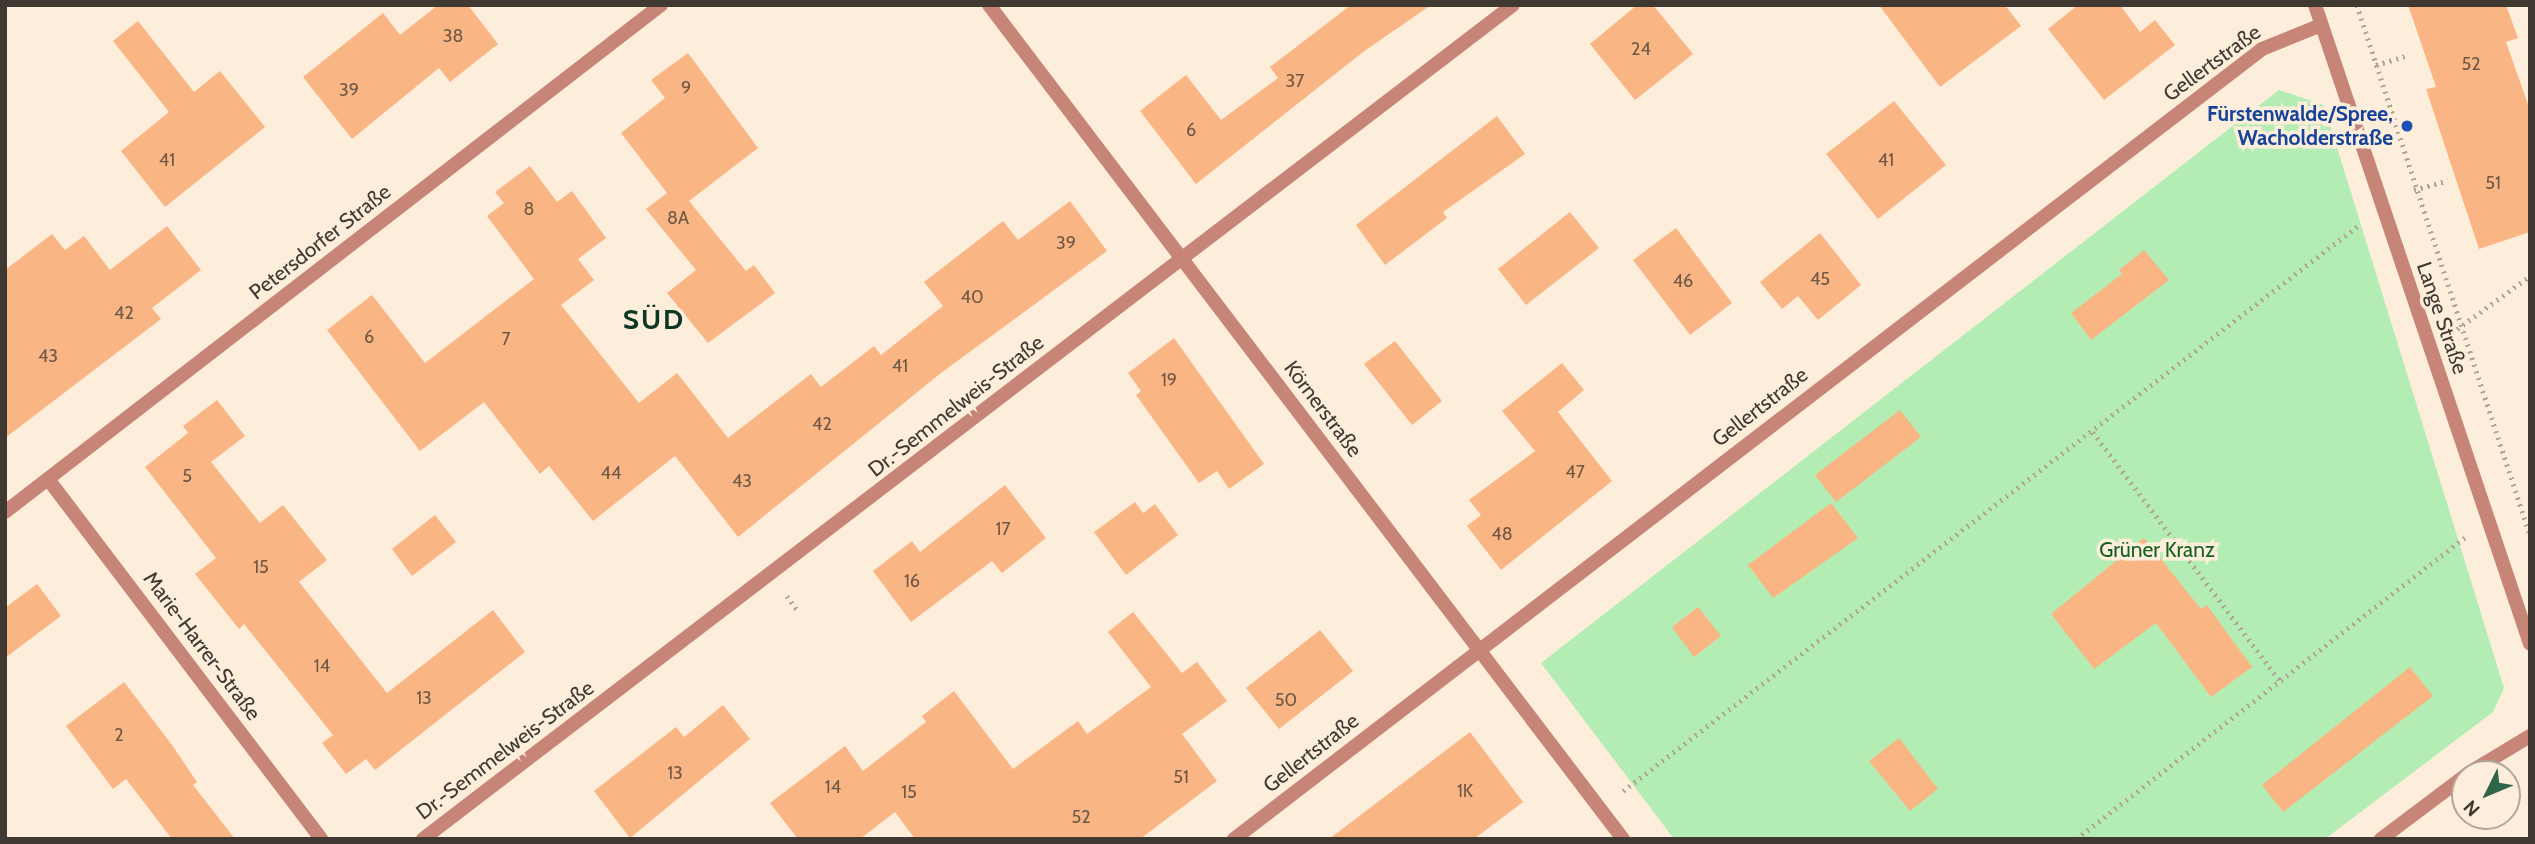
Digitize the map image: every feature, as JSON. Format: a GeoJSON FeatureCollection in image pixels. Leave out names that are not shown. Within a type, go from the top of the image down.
{"type":"FeatureCollection","features":[{"type":"Feature","properties":{"kind":"street","name":"Petersdorfer Straße"},"geometry":{"type":"LineString","coordinates":[[5,512],[661,5]]}},
{"type":"Feature","properties":{"kind":"street","name":"Körnerstraße"},"geometry":{"type":"LineString","coordinates":[[989,5],[1623,839]]}},
{"type":"Feature","properties":{"kind":"street","name":"Dr.-Semmelweis-Straße"},"geometry":{"type":"LineString","coordinates":[[423,839],[1513,5]]}},
{"type":"Feature","properties":{"kind":"street","name":"Lange Straße"},"geometry":{"type":"LineString","coordinates":[[2315,5],[2530,644]]}},
{"type":"Feature","properties":{"kind":"street","name":"Gellertstraße"},"geometry":{"type":"LineString","coordinates":[[1234,839],[2262,48],[2321,25]]}},
{"type":"Feature","properties":{"kind":"street","name":"Marie-Harrer-Straße"},"geometry":{"type":"LineString","coordinates":[[48,479],[321,839]]}},
{"type":"Feature","properties":{"kind":"street"},"geometry":{"type":"LineString","coordinates":[[2491,760],[2530,736]]}},
{"type":"Feature","properties":{"kind":"street"},"geometry":{"type":"LineString","coordinates":[[2381,839],[2451,786]]}},
{"type":"Feature","properties":{"kind":"path"},"geometry":{"type":"LineString","coordinates":[[2357,5],[2459,328],[2530,535]]}},
{"type":"Feature","properties":{"kind":"path"},"geometry":{"type":"LineString","coordinates":[[2376,65],[2406,56]]}},
{"type":"Feature","properties":{"kind":"path"},"geometry":{"type":"LineString","coordinates":[[2414,190],[2448,180]]}},
{"type":"Feature","properties":{"kind":"path"},"geometry":{"type":"LineString","coordinates":[[1600,808],[2093,432],[2356,226],[2420,206]]}},
{"type":"Feature","properties":{"kind":"path"},"geometry":{"type":"LineString","coordinates":[[2427,339],[2459,328],[2530,276]]}},
{"type":"Feature","properties":{"kind":"path"},"geometry":{"type":"LineString","coordinates":[[2093,432],[2280,681]]}},
{"type":"Feature","properties":{"kind":"path"},"geometry":{"type":"LineString","coordinates":[[2077,839],[2455,542],[2524,516]]}},
{"type":"Feature","properties":{"kind":"green space","name":"Grüner Kranz"},"geometry":{"type":"Polygon","coordinates":[[[2279,90],[2324,105],[2504,688],[2493,712],[2325,839],[1674,839],[1541,663],[2279,90]]]}},
{"type":"Feature","properties":{"kind":"building"},"geometry":{"type":"Polygon","coordinates":[[[438,5],[468,5],[498,44],[450,82],[439,68],[352,139],[303,77],[383,13],[400,35],[438,5]]]}},
{"type":"Feature","properties":{"kind":"building"},"geometry":{"type":"Polygon","coordinates":[[[1351,5],[1431,5],[1363,52],[1196,184],[1140,111],[1186,75],[1221,120],[1278,78],[1270,67],[1351,5]]]}},
{"type":"Feature","properties":{"kind":"building"},"geometry":{"type":"Polygon","coordinates":[[[1637,5],[1653,5],[1693,54],[1635,100],[1590,44],[1637,5]]]}},
{"type":"Feature","properties":{"kind":"building"},"geometry":{"type":"Polygon","coordinates":[[[1879,5],[2005,5],[2021,26],[1940,87],[1879,5]]]}},
{"type":"Feature","properties":{"kind":"building"},"geometry":{"type":"Polygon","coordinates":[[[2078,5],[2120,5],[2140,32],[2155,20],[2175,45],[2104,100],[2048,29],[2078,5]]]}},
{"type":"Feature","properties":{"kind":"building"},"geometry":{"type":"Polygon","coordinates":[[[2408,5],[2506,5],[2518,38],[2506,42],[2530,110],[2530,232],[2479,249],[2426,89],[2436,87],[2408,5]]]}},
{"type":"Feature","properties":{"kind":"building"},"geometry":{"type":"Polygon","coordinates":[[[138,21],[194,92],[220,71],[265,127],[165,207],[121,151],[169,112],[113,41],[138,21]]]}},
{"type":"Feature","properties":{"kind":"building"},"geometry":{"type":"Polygon","coordinates":[[[688,53],[758,148],[689,201],[746,271],[754,265],[775,293],[708,343],[667,293],[696,270],[646,209],[667,193],[621,133],[665,98],[651,80],[688,53]]]}},
{"type":"Feature","properties":{"kind":"building"},"geometry":{"type":"Polygon","coordinates":[[[1894,101],[1946,165],[1878,219],[1826,154],[1894,101]]]}},
{"type":"Feature","properties":{"kind":"building"},"geometry":{"type":"Polygon","coordinates":[[[1497,116],[1525,154],[1443,212],[1447,218],[1385,265],[1356,225],[1497,116]]]}},
{"type":"Feature","properties":{"kind":"building"},"geometry":{"type":"Polygon","coordinates":[[[530,166],[557,202],[572,191],[606,238],[578,259],[594,280],[561,305],[639,403],[677,373],[728,438],[811,374],[821,387],[874,346],[881,355],[943,306],[924,282],[1003,221],[1018,240],[1070,201],[1107,251],[941,373],[738,537],[675,456],[593,521],[549,466],[540,474],[484,402],[420,451],[327,330],[372,295],[425,363],[534,279],[487,216],[504,203],[495,192],[530,166]]]}},
{"type":"Feature","properties":{"kind":"building"},"geometry":{"type":"Polygon","coordinates":[[[1570,212],[1599,248],[1526,305],[1498,269],[1570,212]]]}},
{"type":"Feature","properties":{"kind":"building"},"geometry":{"type":"Polygon","coordinates":[[[167,226],[201,270],[152,308],[161,319],[5,438],[5,270],[52,234],[65,250],[84,236],[110,270],[167,226]]]}},
{"type":"Feature","properties":{"kind":"building"},"geometry":{"type":"Polygon","coordinates":[[[1676,228],[1732,303],[1690,335],[1633,260],[1676,228]]]}},
{"type":"Feature","properties":{"kind":"building"},"geometry":{"type":"Polygon","coordinates":[[[1820,233],[1861,285],[1818,320],[1798,296],[1782,309],[1760,282],[1820,233]]]}},
{"type":"Feature","properties":{"kind":"building"},"geometry":{"type":"Polygon","coordinates":[[[2144,250],[2169,280],[2091,340],[2071,313],[2122,274],[2119,270],[2144,250]]]}},
{"type":"Feature","properties":{"kind":"building"},"geometry":{"type":"Polygon","coordinates":[[[1174,338],[1264,464],[1229,489],[1217,471],[1199,483],[1136,395],[1141,391],[1128,373],[1174,338]]]}},
{"type":"Feature","properties":{"kind":"building"},"geometry":{"type":"Polygon","coordinates":[[[1395,341],[1442,401],[1412,425],[1364,364],[1395,341]]]}},
{"type":"Feature","properties":{"kind":"building"},"geometry":{"type":"Polygon","coordinates":[[[1562,363],[1584,390],[1558,412],[1612,481],[1501,570],[1467,526],[1481,515],[1469,500],[1535,451],[1502,411],[1562,363]]]}},
{"type":"Feature","properties":{"kind":"building"},"geometry":{"type":"Polygon","coordinates":[[[217,400],[245,436],[211,462],[260,523],[283,505],[327,560],[299,582],[387,693],[493,610],[525,652],[375,770],[366,759],[346,774],[322,743],[333,735],[244,624],[239,629],[195,574],[216,558],[145,467],[188,433],[183,426],[217,400]]]}},
{"type":"Feature","properties":{"kind":"building"},"geometry":{"type":"Polygon","coordinates":[[[1900,410],[1921,437],[1836,502],[1815,475],[1900,410]]]}},
{"type":"Feature","properties":{"kind":"building"},"geometry":{"type":"Polygon","coordinates":[[[1005,485],[1046,538],[1002,573],[992,561],[911,622],[873,571],[912,541],[920,552],[1005,485]]]}},
{"type":"Feature","properties":{"kind":"building"},"geometry":{"type":"Polygon","coordinates":[[[1135,502],[1143,513],[1155,504],[1178,535],[1126,575],[1094,532],[1135,502]]]}},
{"type":"Feature","properties":{"kind":"building"},"geometry":{"type":"Polygon","coordinates":[[[1831,503],[1858,538],[1773,598],[1748,565],[1831,503]]]}},
{"type":"Feature","properties":{"kind":"building"},"geometry":{"type":"Polygon","coordinates":[[[435,515],[456,542],[412,576],[392,549],[435,515]]]}},
{"type":"Feature","properties":{"kind":"building"},"geometry":{"type":"Polygon","coordinates":[[[2144,538],[2201,609],[2207,605],[2252,667],[2211,697],[2156,623],[2094,669],[2051,614],[2144,538]]]}},
{"type":"Feature","properties":{"kind":"building"},"geometry":{"type":"Polygon","coordinates":[[[37,584],[61,616],[5,658],[5,608],[37,584]]]}},
{"type":"Feature","properties":{"kind":"building"},"geometry":{"type":"Polygon","coordinates":[[[1698,607],[1721,636],[1694,657],[1672,627],[1698,607]]]}},
{"type":"Feature","properties":{"kind":"building"},"geometry":{"type":"Polygon","coordinates":[[[1133,612],[1182,673],[1197,662],[1227,701],[1182,734],[1217,781],[1140,839],[915,839],[895,812],[860,839],[798,839],[770,803],[845,746],[863,771],[926,722],[922,716],[954,691],[1013,769],[1078,721],[1087,734],[1151,687],[1108,632],[1133,612]]]}},
{"type":"Feature","properties":{"kind":"building"},"geometry":{"type":"Polygon","coordinates":[[[1320,630],[1353,671],[1279,729],[1246,688],[1320,630]]]}},
{"type":"Feature","properties":{"kind":"building"},"geometry":{"type":"Polygon","coordinates":[[[2410,667],[2433,696],[2283,812],[2262,785],[2410,667]]]}},
{"type":"Feature","properties":{"kind":"building"},"geometry":{"type":"Polygon","coordinates":[[[124,682],[197,782],[193,785],[235,839],[172,839],[126,779],[113,789],[66,726],[124,682]]]}},
{"type":"Feature","properties":{"kind":"building"},"geometry":{"type":"Polygon","coordinates":[[[723,705],[750,739],[630,838],[594,791],[676,727],[684,737],[723,705]]]}},
{"type":"Feature","properties":{"kind":"building"},"geometry":{"type":"Polygon","coordinates":[[[1470,732],[1523,802],[1474,839],[1329,839],[1470,732]]]}},
{"type":"Feature","properties":{"kind":"building"},"geometry":{"type":"Polygon","coordinates":[[[1899,738],[1938,789],[1910,811],[1869,761],[1899,738]]]}},
{"type":"Feature","properties":{"kind":"place","name":"Fürstenwalde/Spree, Wacholderstraße"},"geometry":{"type":"Point","coordinates":[2407,126]}},
{"type":"Feature","properties":{"kind":"district","name":"SÜD"},"geometry":{"type":"Point","coordinates":[654,319]}}]}
